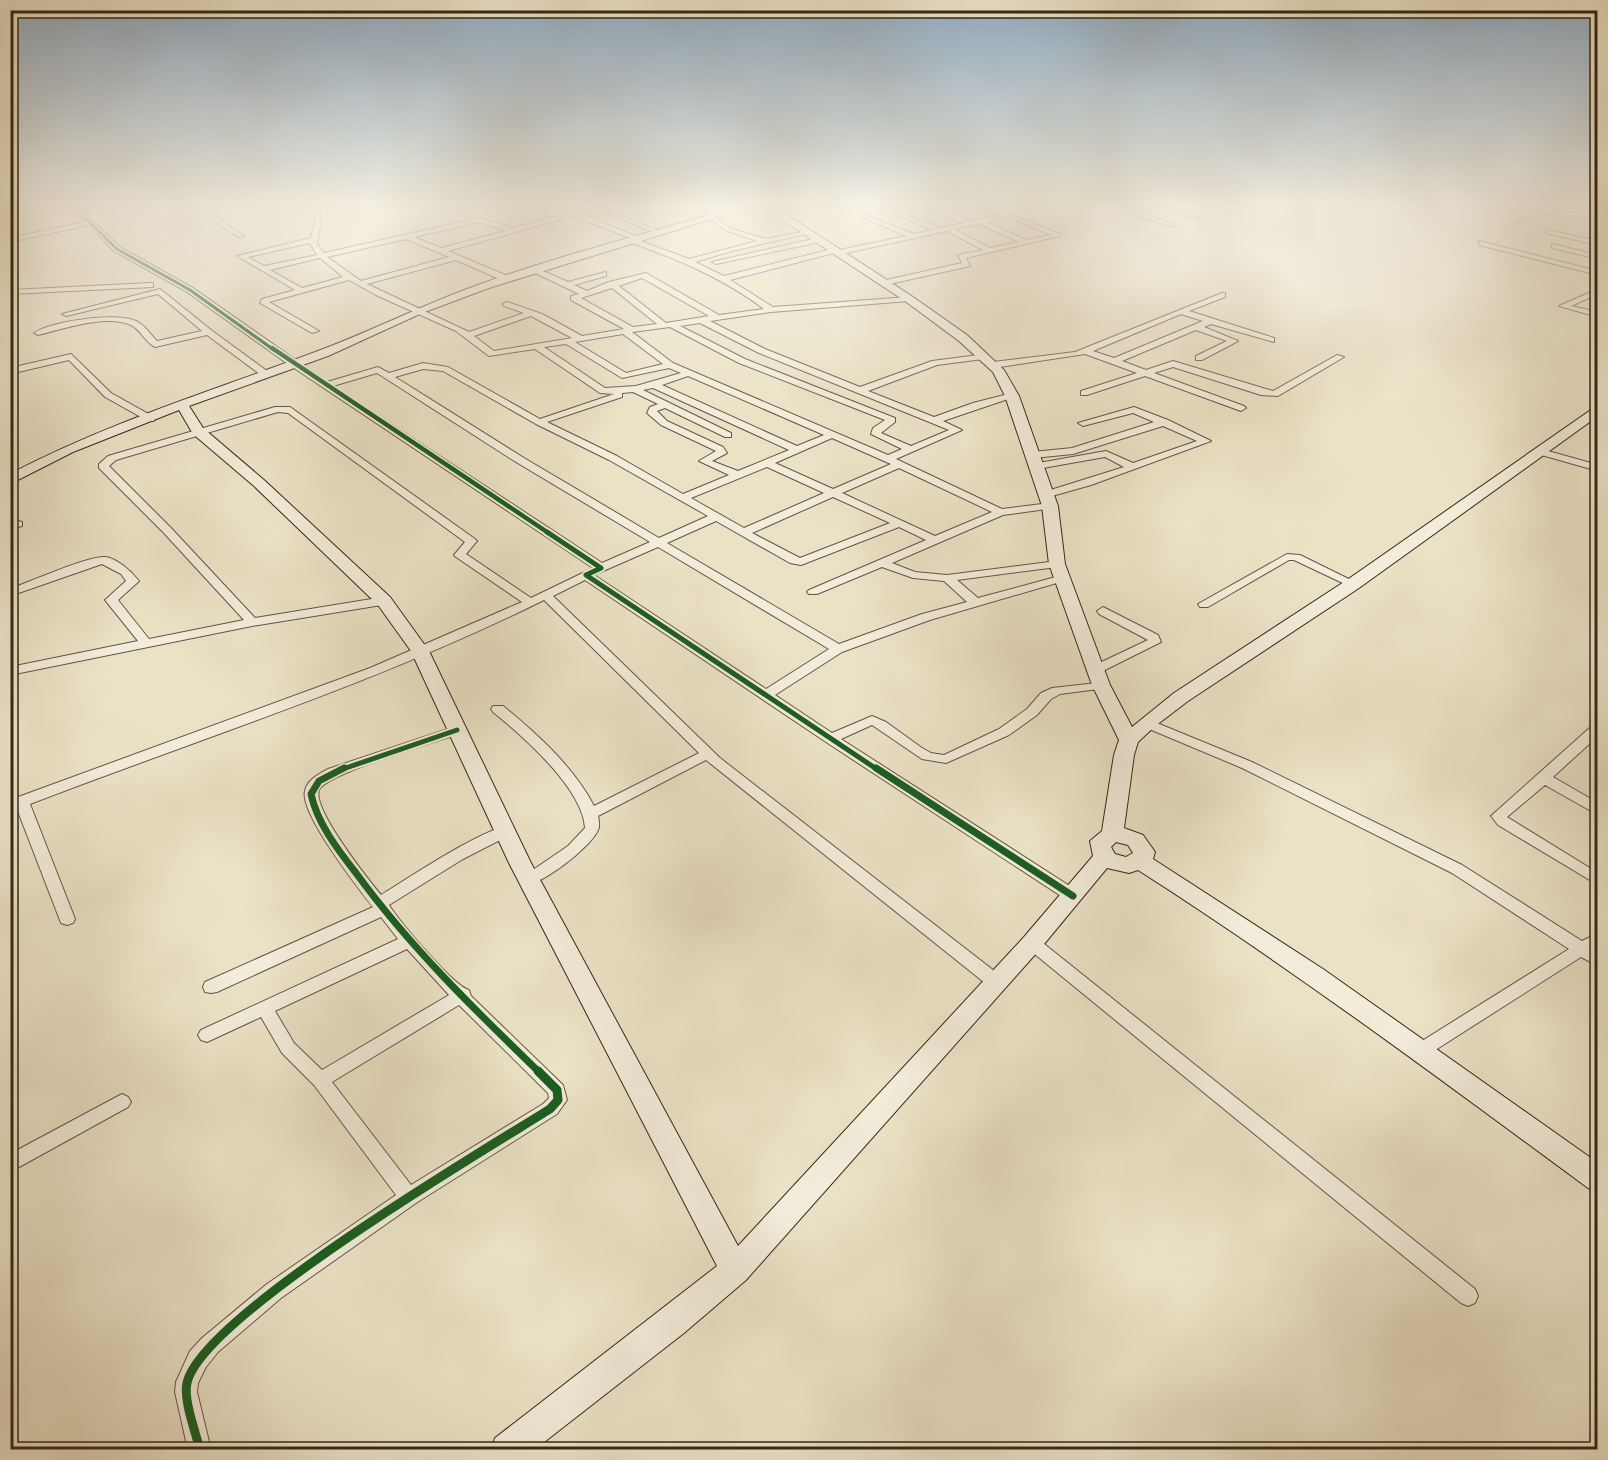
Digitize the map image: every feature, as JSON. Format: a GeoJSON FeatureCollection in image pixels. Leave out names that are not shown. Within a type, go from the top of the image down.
{"type":"FeatureCollection","features":[{"type":"Feature","properties":{"kind":"street"},"geometry":{"type":"LineString","coordinates":[[157,274],[147,281],[150,285],[264,373]]}},
{"type":"Feature","properties":{"kind":"street"},"geometry":{"type":"LineString","coordinates":[[161,274],[190,290],[293,363],[601,568]]}},
{"type":"Feature","properties":{"kind":"street"},"geometry":{"type":"LineString","coordinates":[[272,274],[300,290]]}},
{"type":"Feature","properties":{"kind":"street"},"geometry":{"type":"LineString","coordinates":[[346,274],[468,335],[492,354],[628,330],[771,310],[909,299]]}},
{"type":"Feature","properties":{"kind":"street"},"geometry":{"type":"LineString","coordinates":[[363,283],[395,274]]}},
{"type":"Feature","properties":{"kind":"street"},"geometry":{"type":"LineString","coordinates":[[495,274],[507,279]]}},
{"type":"Feature","properties":{"kind":"street"},"geometry":{"type":"LineString","coordinates":[[10,480],[68,449],[264,373],[324,353],[418,311],[523,274]]}},
{"type":"Feature","properties":{"kind":"street"},"geometry":{"type":"LineString","coordinates":[[545,274],[584,293]]}},
{"type":"Feature","properties":{"kind":"street"},"geometry":{"type":"LineString","coordinates":[[567,285],[603,274]]}},
{"type":"Feature","properties":{"kind":"street"},"geometry":{"type":"LineString","coordinates":[[713,274],[754,296],[771,310]]}},
{"type":"Feature","properties":{"kind":"street"},"geometry":{"type":"LineString","coordinates":[[723,279],[740,274]]}},
{"type":"Feature","properties":{"kind":"street"},"geometry":{"type":"LineString","coordinates":[[871,274],[963,338],[988,361],[1012,396],[1047,500],[1058,564],[1063,579],[1095,670],[1129,740]]}},
{"type":"Feature","properties":{"kind":"street"},"geometry":{"type":"LineString","coordinates":[[885,283],[923,274]]}},
{"type":"Feature","properties":{"kind":"street"},"geometry":{"type":"LineString","coordinates":[[718,318],[645,276],[612,284],[574,298],[628,330],[670,365],[900,464],[1001,512]]}},
{"type":"Feature","properties":{"kind":"street"},"geometry":{"type":"LineString","coordinates":[[315,331],[264,303],[300,290],[350,277]]}},
{"type":"Feature","properties":{"kind":"street"},"geometry":{"type":"LineString","coordinates":[[612,284],[667,324],[742,361],[892,420],[876,430],[876,434],[912,450]]}},
{"type":"Feature","properties":{"kind":"street"},"geometry":{"type":"LineString","coordinates":[[10,292],[150,285]]}},
{"type":"Feature","properties":{"kind":"street"},"geometry":{"type":"LineString","coordinates":[[66,314],[160,291]]}},
{"type":"Feature","properties":{"kind":"street"},"geometry":{"type":"LineString","coordinates":[[1598,291],[1563,306],[1598,315]]}},
{"type":"Feature","properties":{"kind":"street"},"geometry":{"type":"LineString","coordinates":[[861,390],[935,363],[1068,356],[1086,351],[1222,295]]}},
{"type":"Feature","properties":{"kind":"street"},"geometry":{"type":"LineString","coordinates":[[507,304],[532,313],[579,338]]}},
{"type":"Feature","properties":{"kind":"street"},"geometry":{"type":"LineString","coordinates":[[1182,312],[1271,340]]}},
{"type":"Feature","properties":{"kind":"street"},"geometry":{"type":"LineString","coordinates":[[468,335],[532,313]]}},
{"type":"Feature","properties":{"kind":"street"},"geometry":{"type":"LineString","coordinates":[[38,333],[86,322],[118,319],[138,325],[155,344],[208,332]]}},
{"type":"Feature","properties":{"kind":"street"},"geometry":{"type":"LineString","coordinates":[[701,320],[762,351],[952,426],[957,430],[888,459]]}},
{"type":"Feature","properties":{"kind":"street"},"geometry":{"type":"LineString","coordinates":[[1115,361],[1210,321]]}},
{"type":"Feature","properties":{"kind":"street"},"geometry":{"type":"LineString","coordinates":[[1197,327],[1234,340],[1199,358]]}},
{"type":"Feature","properties":{"kind":"street"},"geometry":{"type":"LineString","coordinates":[[567,341],[625,376],[670,365]]}},
{"type":"Feature","properties":{"kind":"street"},"geometry":{"type":"LineString","coordinates":[[538,347],[600,390],[633,391],[728,435]]}},
{"type":"Feature","properties":{"kind":"street"},"geometry":{"type":"LineString","coordinates":[[1086,351],[1241,408]]}},
{"type":"Feature","properties":{"kind":"street"},"geometry":{"type":"LineString","coordinates":[[10,371],[71,357],[108,395],[150,418]]}},
{"type":"Feature","properties":{"kind":"street"},"geometry":{"type":"LineString","coordinates":[[1084,393],[1149,374],[1173,363],[1264,393],[1275,394],[1340,357]]}},
{"type":"Feature","properties":{"kind":"street"},"geometry":{"type":"LineString","coordinates":[[388,376],[419,366],[441,367],[539,422],[684,497],[794,561],[801,562],[900,523]]}},
{"type":"Feature","properties":{"kind":"street"},"geometry":{"type":"LineString","coordinates":[[326,385],[373,370],[388,376],[520,460],[838,649]]}},
{"type":"Feature","properties":{"kind":"street"},"geometry":{"type":"LineString","coordinates":[[539,422],[689,373]]}},
{"type":"Feature","properties":{"kind":"street"},"geometry":{"type":"LineString","coordinates":[[655,385],[797,450]]}},
{"type":"Feature","properties":{"kind":"street"},"geometry":{"type":"LineString","coordinates":[[936,420],[961,409],[1012,396]]}},
{"type":"Feature","properties":{"kind":"street"},"geometry":{"type":"LineString","coordinates":[[182,405],[199,431],[259,483],[384,601],[420,651],[529,880],[735,1270]]}},
{"type":"Feature","properties":{"kind":"street"},"geometry":{"type":"LineString","coordinates":[[664,405],[653,409],[652,413],[664,423],[720,449],[722,453],[704,460],[738,475]]}},
{"type":"Feature","properties":{"kind":"street"},"geometry":{"type":"LineString","coordinates":[[507,1449],[673,1322],[735,1270],[813,1187],[1032,943],[1073,896],[1108,846],[1124,755],[1129,740],[1147,723],[1199,685],[1353,584],[1541,452],[1598,408]]}},
{"type":"Feature","properties":{"kind":"street"},"geometry":{"type":"LineString","coordinates":[[252,621],[103,466],[112,458],[199,431],[278,410],[290,410],[471,541],[460,555],[531,603]]}},
{"type":"Feature","properties":{"kind":"street"},"geometry":{"type":"LineString","coordinates":[[813,592],[1001,512],[1047,500],[1130,466],[1206,441],[1201,436],[1134,410],[1083,423]]}},
{"type":"Feature","properties":{"kind":"street"},"geometry":{"type":"LineString","coordinates":[[1035,461],[1165,422]]}},
{"type":"Feature","properties":{"kind":"street"},"geometry":{"type":"LineString","coordinates":[[684,497],[832,435]]}},
{"type":"Feature","properties":{"kind":"street"},"geometry":{"type":"LineString","coordinates":[[1541,452],[1598,468]]}},
{"type":"Feature","properties":{"kind":"street"},"geometry":{"type":"LineString","coordinates":[[1035,461],[1106,454],[1130,466]]}},
{"type":"Feature","properties":{"kind":"street"},"geometry":{"type":"LineString","coordinates":[[767,463],[935,540]]}},
{"type":"Feature","properties":{"kind":"street"},"geometry":{"type":"LineString","coordinates":[[744,532],[900,464]]}},
{"type":"Feature","properties":{"kind":"street"},"geometry":{"type":"LineString","coordinates":[[68,920],[16,804],[420,651],[531,603],[601,568],[718,516]]}},
{"type":"Feature","properties":{"kind":"street"},"geometry":{"type":"LineString","coordinates":[[1204,604],[1287,557],[1296,557],[1353,584]]}},
{"type":"Feature","properties":{"kind":"street"},"geometry":{"type":"LineString","coordinates":[[10,593],[87,564],[104,560],[125,572],[133,581],[111,600],[146,642]]}},
{"type":"Feature","properties":{"kind":"street"},"geometry":{"type":"LineString","coordinates":[[880,562],[913,575],[947,578],[1058,564]]}},
{"type":"Feature","properties":{"kind":"street"},"geometry":{"type":"LineString","coordinates":[[586,575],[831,739],[1073,896]]}},
{"type":"Feature","properties":{"kind":"street"},"geometry":{"type":"LineString","coordinates":[[947,578],[975,602]]}},
{"type":"Feature","properties":{"kind":"street"},"geometry":{"type":"LineString","coordinates":[[766,695],[838,649],[975,602],[1063,579]]}},
{"type":"Feature","properties":{"kind":"street"},"geometry":{"type":"LineString","coordinates":[[546,596],[707,753],[996,982]]}},
{"type":"Feature","properties":{"kind":"street"},"geometry":{"type":"LineString","coordinates":[[10,671],[252,621],[384,601]]}},
{"type":"Feature","properties":{"kind":"street"},"geometry":{"type":"LineString","coordinates":[[1095,670],[1155,642],[1154,638],[1103,611]]}},
{"type":"Feature","properties":{"kind":"street"},"geometry":{"type":"LineString","coordinates":[[831,739],[872,720],[925,754],[939,760],[946,759],[1004,732],[1032,712],[1046,696],[1058,691],[1101,684]]}},
{"type":"Feature","properties":{"kind":"street"},"geometry":{"type":"LineString","coordinates":[[498,709],[517,722],[565,776],[592,813],[593,826],[586,840],[529,880]]}},
{"type":"Feature","properties":{"kind":"street"},"geometry":{"type":"LineString","coordinates":[[1147,723],[1247,765],[1457,869],[1598,960]]}},
{"type":"Feature","properties":{"kind":"street"},"geometry":{"type":"LineString","coordinates":[[1598,728],[1544,778],[1499,813],[1499,818],[1598,880]]}},
{"type":"Feature","properties":{"kind":"street"},"geometry":{"type":"LineString","coordinates":[[200,1449],[186,1392],[187,1382],[198,1359],[274,1291],[409,1197],[550,1108],[558,1100],[557,1090],[409,941],[339,849],[315,812],[311,794],[316,783],[333,772],[457,730]]}},
{"type":"Feature","properties":{"kind":"street"},"geometry":{"type":"LineString","coordinates":[[592,813],[707,753]]}},
{"type":"Feature","properties":{"kind":"street"},"geometry":{"type":"LineString","coordinates":[[1544,778],[1598,810]]}},
{"type":"Feature","properties":{"kind":"street"},"geometry":{"type":"LineString","coordinates":[[210,987],[382,906],[458,855],[505,831]]}},
{"type":"Feature","properties":{"kind":"street"},"geometry":{"type":"LineString","coordinates":[[1108,846],[1127,836],[1139,842],[1144,852],[1140,861],[1196,896],[1420,1051],[1598,1179]]}},
{"type":"Feature","properties":{"kind":"street"},"geometry":{"type":"LineString","coordinates":[[1420,1051],[1598,939]]}},
{"type":"Feature","properties":{"kind":"street"},"geometry":{"type":"LineString","coordinates":[[207,1035],[409,941]]}},
{"type":"Feature","properties":{"kind":"street"},"geometry":{"type":"LineString","coordinates":[[1032,943],[1468,1296]]}},
{"type":"Feature","properties":{"kind":"street"},"geometry":{"type":"LineString","coordinates":[[320,1080],[463,995]]}},
{"type":"Feature","properties":{"kind":"street"},"geometry":{"type":"LineString","coordinates":[[265,1008],[288,1048],[320,1080],[409,1197]]}},
{"type":"Feature","properties":{"kind":"street"},"geometry":{"type":"LineString","coordinates":[[10,1164],[122,1102]]}},
{"type":"Feature","properties":{"kind":"cycle path"},"geometry":{"type":"LineString","coordinates":[[162,274],[190,290],[288,360],[601,568],[586,575],[831,739],[1073,896]]}},
{"type":"Feature","properties":{"kind":"cycle path"},"geometry":{"type":"LineString","coordinates":[[200,1450],[186,1392],[187,1382],[198,1359],[210,1345],[274,1291],[409,1197],[550,1109],[558,1100],[557,1090],[481,1017],[399,930],[336,845],[314,806],[312,790],[319,781],[333,772],[457,730]]}}]}
